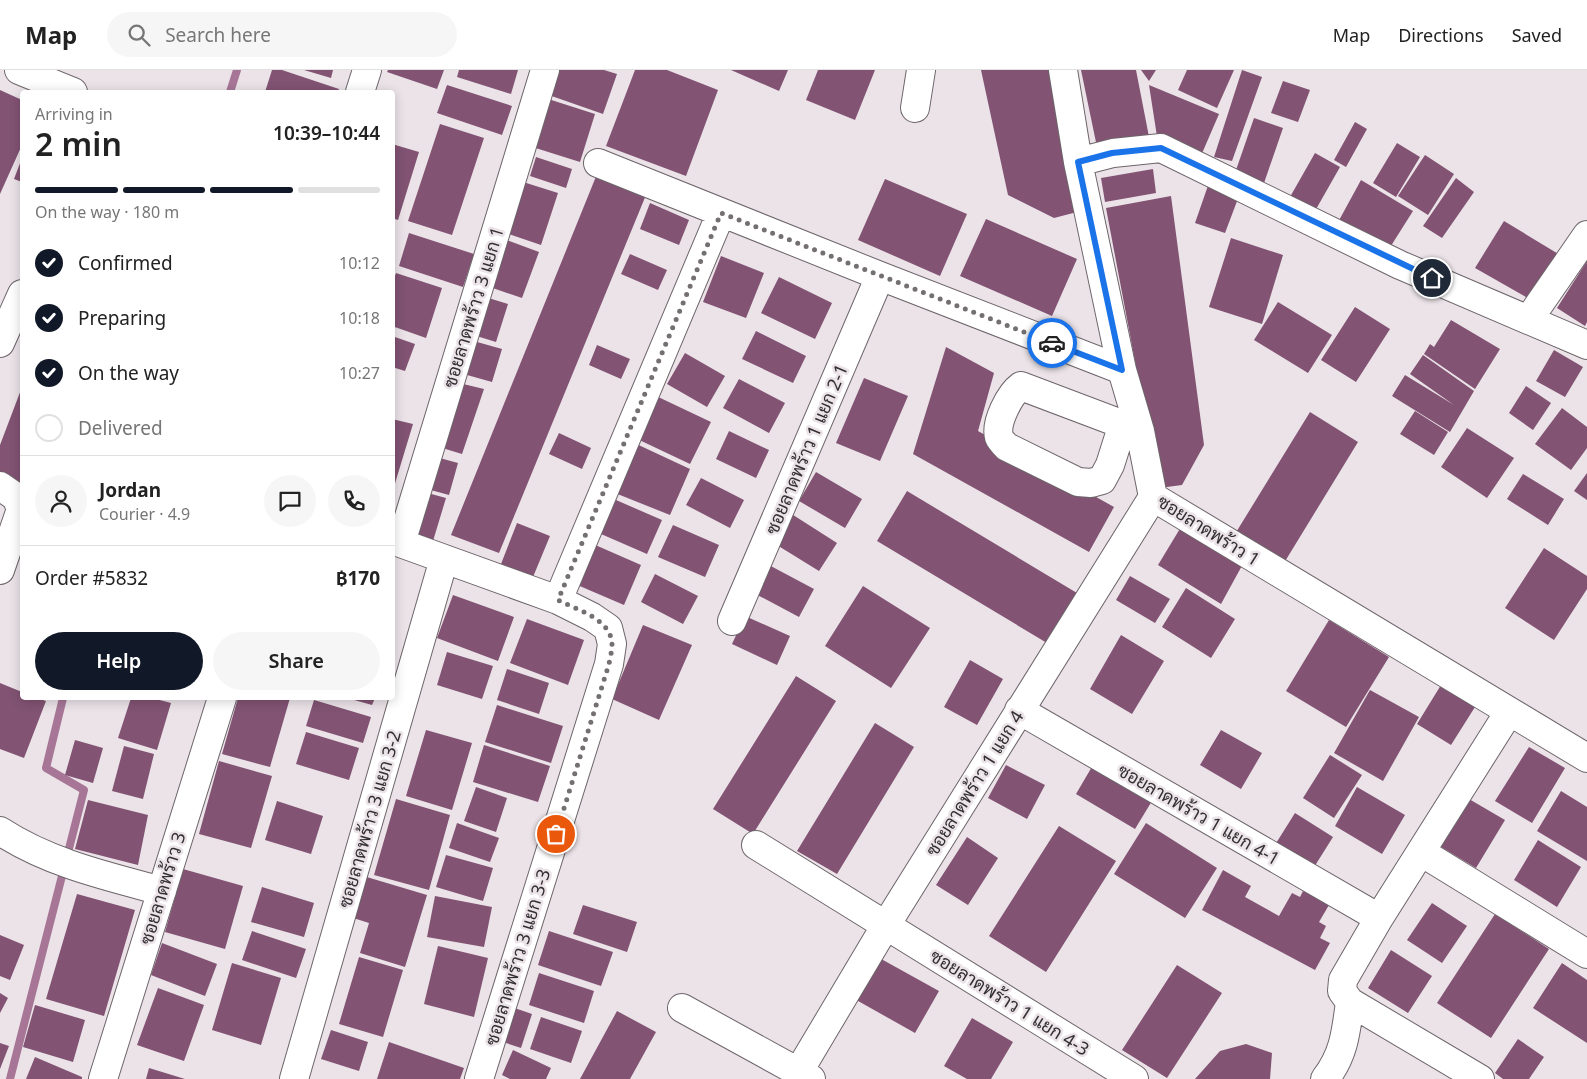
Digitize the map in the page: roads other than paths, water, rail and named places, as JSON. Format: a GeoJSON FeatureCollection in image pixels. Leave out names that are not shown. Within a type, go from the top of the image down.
{"type":"FeatureCollection","features":[{"type":"Feature","properties":{"kind":"street"},"geometry":{"type":"LineString","coordinates":[[18,70],[68,90]]}},
{"type":"Feature","properties":{"kind":"street"},"geometry":{"type":"LineString","coordinates":[[361,90],[367,70]]}},
{"type":"Feature","properties":{"kind":"street","name":"ซอยลาดพร้าว 3 แยก 1"},"geometry":{"type":"LineString","coordinates":[[397,542],[545,70]]}},
{"type":"Feature","properties":{"kind":"street"},"geometry":{"type":"LineString","coordinates":[[915,108],[922,70]]}},
{"type":"Feature","properties":{"kind":"street","name":"ซอยลาดพร้าว 1"},"geometry":{"type":"LineString","coordinates":[[1063,70],[1078,162],[1122,370],[1132,428],[1153,497],[1587,758]]}},
{"type":"Feature","properties":{"kind":"street"},"geometry":{"type":"LineString","coordinates":[[1078,162],[1112,153],[1161,148],[1400,264],[1587,345]]}},
{"type":"Feature","properties":{"kind":"street"},"geometry":{"type":"LineString","coordinates":[[598,163],[1122,370]]}},
{"type":"Feature","properties":{"kind":"street"},"geometry":{"type":"LineString","coordinates":[[558,600],[721,213]]}},
{"type":"Feature","properties":{"kind":"street"},"geometry":{"type":"LineString","coordinates":[[1529,319],[1587,235]]}},
{"type":"Feature","properties":{"kind":"street","name":"ซอยลาดพร้าว 1 แยก 2-1"},"geometry":{"type":"LineString","coordinates":[[732,621],[880,276]]}},
{"type":"Feature","properties":{"kind":"street"},"geometry":{"type":"LineString","coordinates":[[0,343],[20,298]]}},
{"type":"Feature","properties":{"kind":"street"},"geometry":{"type":"LineString","coordinates":[[0,486],[16,497],[20,507]]}},
{"type":"Feature","properties":{"kind":"street","name":"ซอยลาดพร้าว 1 แยก 4"},"geometry":{"type":"LineString","coordinates":[[804,1075],[886,926],[1153,497]]}},
{"type":"Feature","properties":{"kind":"street"},"geometry":{"type":"LineString","coordinates":[[0,570],[20,512]]}},
{"type":"Feature","properties":{"kind":"street","name":"ซอยลาดพร้าว 3 แยก 3-3"},"geometry":{"type":"LineString","coordinates":[[397,542],[558,600],[592,617],[608,628],[612,644],[609,664],[479,1079]]}},
{"type":"Feature","properties":{"kind":"street","name":"ซอยลาดพร้าว 3 แยก 3-2"},"geometry":{"type":"LineString","coordinates":[[294,1079],[444,559]]}},
{"type":"Feature","properties":{"kind":"street","name":"ซอยลาดพร้าว 3"},"geometry":{"type":"LineString","coordinates":[[103,1079],[221,700]]}},
{"type":"Feature","properties":{"kind":"street","name":"ซอยลาดพร้าว 1 แยก 4-1"},"geometry":{"type":"LineString","coordinates":[[1019,710],[1379,918]]}},
{"type":"Feature","properties":{"kind":"street"},"geometry":{"type":"LineString","coordinates":[[1480,1079],[1350,1002],[1342,991],[1343,980],[1379,918],[1509,712]]}},
{"type":"Feature","properties":{"kind":"street"},"geometry":{"type":"LineString","coordinates":[[0,832],[47,857],[162,891]]}},
{"type":"Feature","properties":{"kind":"street","name":"ซอยลาดพร้าว 1 แยก 4-3"},"geometry":{"type":"LineString","coordinates":[[756,845],[1134,1079]]}},
{"type":"Feature","properties":{"kind":"street"},"geometry":{"type":"LineString","coordinates":[[1421,852],[1587,954]]}},
{"type":"Feature","properties":{"kind":"street"},"geometry":{"type":"LineString","coordinates":[[1325,1079],[1337,1064],[1345,1039],[1350,1002]]}},
{"type":"Feature","properties":{"kind":"street"},"geometry":{"type":"LineString","coordinates":[[682,1008],[804,1075]]}},
{"type":"Feature","properties":{"kind":"waterway"},"geometry":{"type":"LineString","coordinates":[[231,90],[237,70]]}},
{"type":"Feature","properties":{"kind":"waterway"},"geometry":{"type":"LineString","coordinates":[[10,1079],[84,790],[46,768],[63,700]]}}]}
